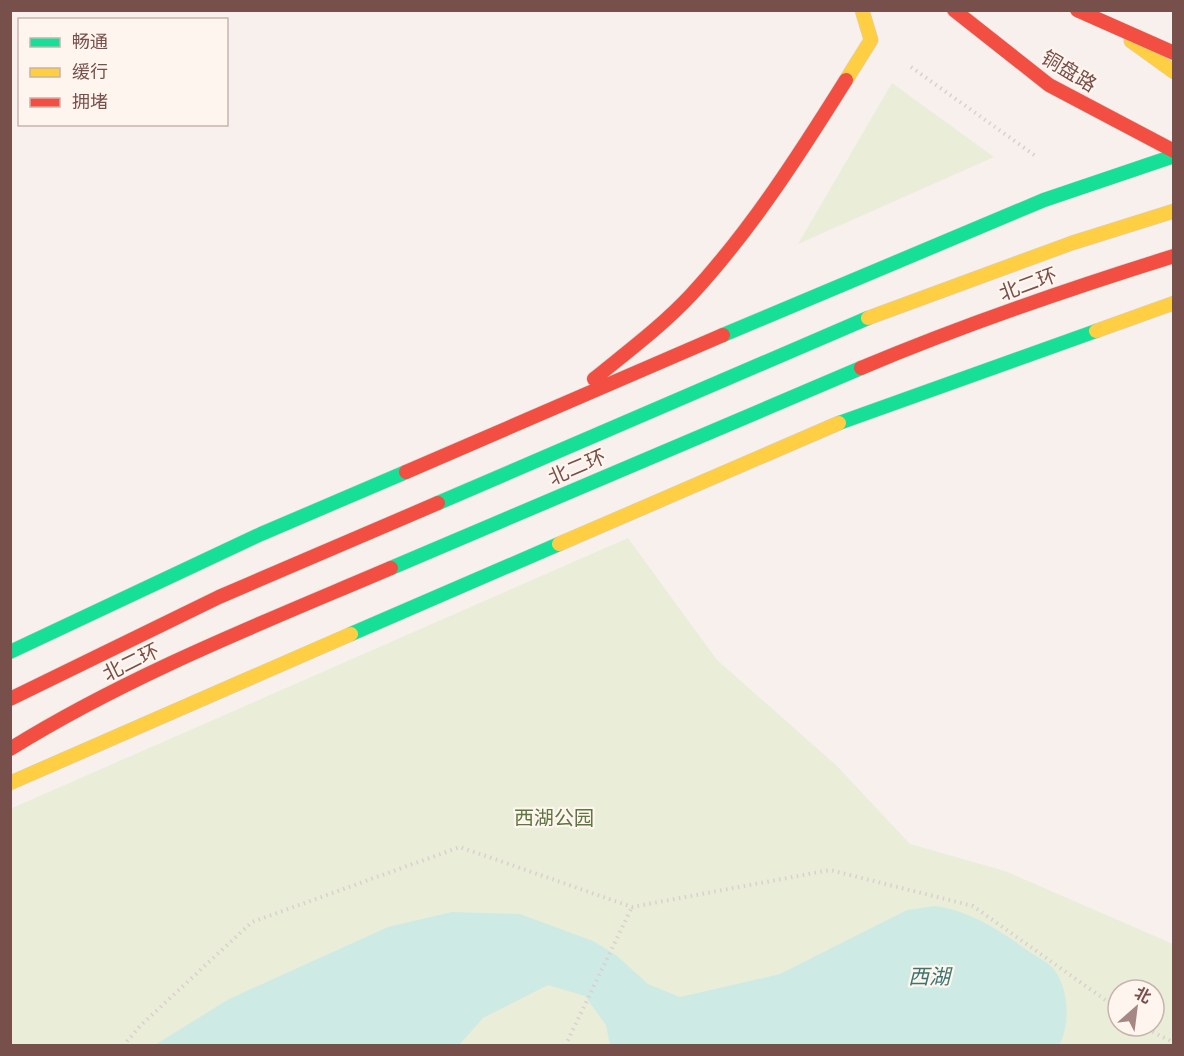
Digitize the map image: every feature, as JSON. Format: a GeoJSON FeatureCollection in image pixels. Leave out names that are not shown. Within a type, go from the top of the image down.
{"type":"FeatureCollection","features":[{"type":"Feature","properties":{"kind":"main road"},"geometry":{"type":"LineString","coordinates":[[565,403],[648,333],[701,284],[755,216],[812,137],[871,40],[862,10]]}},
{"type":"Feature","properties":{"kind":"main road","name":"铜盘路"},"geometry":{"type":"LineString","coordinates":[[954,10],[1049,85],[1173,151]]}},
{"type":"Feature","properties":{"kind":"main road"},"geometry":{"type":"LineString","coordinates":[[1077,10],[1173,52]]}},
{"type":"Feature","properties":{"kind":"main road"},"geometry":{"type":"LineString","coordinates":[[1100,10],[1120,33],[1173,72]]}},
{"type":"Feature","properties":{"kind":"main road"},"geometry":{"type":"LineString","coordinates":[[10,652],[261,534],[565,403],[1044,200],[1173,156]]}},
{"type":"Feature","properties":{"kind":"main road","name":"北二环"},"geometry":{"type":"LineString","coordinates":[[10,699],[219,597],[899,305],[1072,243],[1173,211]]}},
{"type":"Feature","properties":{"kind":"main road","name":"北二环"},"geometry":{"type":"LineString","coordinates":[[10,749],[63,716],[231,636],[894,354],[1087,283],[1173,256]]}},
{"type":"Feature","properties":{"kind":"main road"},"geometry":{"type":"LineString","coordinates":[[10,783],[829,426],[1173,303]]}},
{"type":"Feature","properties":{"kind":"path"},"geometry":{"type":"LineString","coordinates":[[910,67],[1037,157]]}},
{"type":"Feature","properties":{"kind":"path"},"geometry":{"type":"LineString","coordinates":[[123,1046],[140,1026],[252,922],[460,847],[632,907],[830,870],[973,906],[1106,1000]]}},
{"type":"Feature","properties":{"kind":"path"},"geometry":{"type":"LineString","coordinates":[[565,1046],[632,907]]}},
{"type":"Feature","properties":{"kind":"green space"},"geometry":{"type":"Polygon","coordinates":[[[892,83],[994,157],[798,244],[892,83]]]}},
{"type":"Feature","properties":{"kind":"green space","name":"西湖公园"},"geometry":{"type":"Polygon","coordinates":[[[628,538],[717,660],[836,765],[910,844],[1005,871],[1173,944],[1173,1045],[11,1045],[10,809],[628,538]]]}},
{"type":"Feature","properties":{"kind":"water","name":"西湖"},"geometry":{"type":"Polygon","coordinates":[[[934,906],[974,917],[1052,967],[1062,984],[1067,1016],[1059,1045],[610,1045],[606,1025],[585,996],[548,985],[483,1018],[459,1045],[155,1045],[229,999],[388,927],[452,912],[520,914],[593,941],[616,955],[648,984],[680,997],[780,974],[907,910],[934,906]]]}},
{"type":"Feature","properties":{"kind":"traffic: fast"},"geometry":{"type":"LineString","coordinates":[[723,335],[1044,200],[1174,156]]}},
{"type":"Feature","properties":{"kind":"traffic: fast"},"geometry":{"type":"LineString","coordinates":[[438,503],[868,318]]}},
{"type":"Feature","properties":{"kind":"traffic: fast"},"geometry":{"type":"LineString","coordinates":[[839,423],[1096,331]]}},
{"type":"Feature","properties":{"kind":"traffic: fast"},"geometry":{"type":"LineString","coordinates":[[391,568],[861,368]]}},
{"type":"Feature","properties":{"kind":"traffic: fast"},"geometry":{"type":"LineString","coordinates":[[10,652],[261,534],[406,472]]}},
{"type":"Feature","properties":{"kind":"traffic: fast"},"geometry":{"type":"LineString","coordinates":[[351,634],[559,544]]}},
{"type":"Feature","properties":{"kind":"traffic: slow"},"geometry":{"type":"LineString","coordinates":[[846,80],[871,40],[862,10]]}},
{"type":"Feature","properties":{"kind":"traffic: slow"},"geometry":{"type":"LineString","coordinates":[[1131,41],[1174,72]]}},
{"type":"Feature","properties":{"kind":"traffic: slow"},"geometry":{"type":"LineString","coordinates":[[868,318],[1072,243],[1174,211]]}},
{"type":"Feature","properties":{"kind":"traffic: slow"},"geometry":{"type":"LineString","coordinates":[[1096,331],[1174,303]]}},
{"type":"Feature","properties":{"kind":"traffic: slow"},"geometry":{"type":"LineString","coordinates":[[559,544],[839,423]]}},
{"type":"Feature","properties":{"kind":"traffic: slow"},"geometry":{"type":"LineString","coordinates":[[10,783],[351,634]]}},
{"type":"Feature","properties":{"kind":"traffic: jam"},"geometry":{"type":"LineString","coordinates":[[954,10],[1049,85],[1174,151]]}},
{"type":"Feature","properties":{"kind":"traffic: jam"},"geometry":{"type":"LineString","coordinates":[[1077,10],[1174,53]]}},
{"type":"Feature","properties":{"kind":"traffic: jam"},"geometry":{"type":"LineString","coordinates":[[594,379],[668,317],[713,270],[773,191],[846,80]]}},
{"type":"Feature","properties":{"kind":"traffic: jam"},"geometry":{"type":"LineString","coordinates":[[861,368],[1016,308],[1174,256]]}},
{"type":"Feature","properties":{"kind":"traffic: jam"},"geometry":{"type":"LineString","coordinates":[[406,472],[723,335]]}},
{"type":"Feature","properties":{"kind":"traffic: jam"},"geometry":{"type":"LineString","coordinates":[[10,699],[219,597],[438,503]]}},
{"type":"Feature","properties":{"kind":"traffic: jam"},"geometry":{"type":"LineString","coordinates":[[10,749],[102,697],[197,651],[391,568]]}}]}
